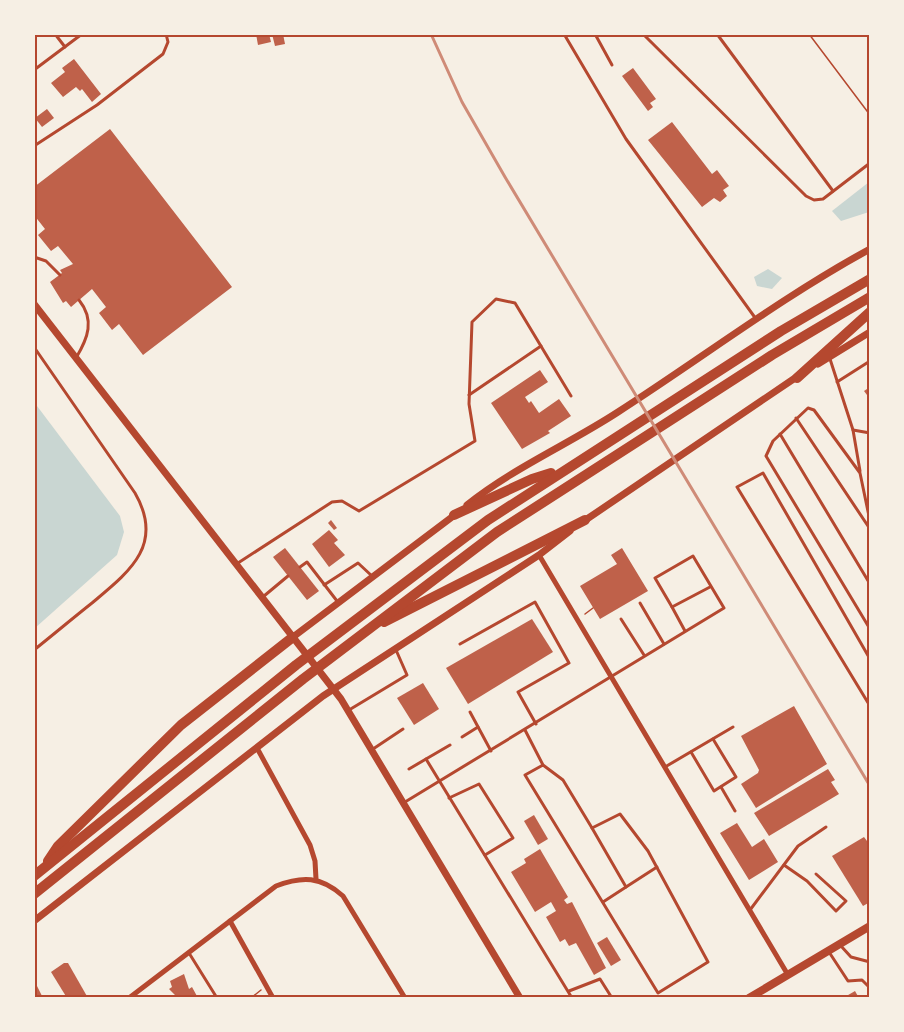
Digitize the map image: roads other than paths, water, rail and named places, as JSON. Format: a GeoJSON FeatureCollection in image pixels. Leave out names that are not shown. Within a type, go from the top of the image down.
{"type":"FeatureCollection","features":[{"type":"Feature","properties":{"kind":"highway"},"geometry":{"type":"LineString","coordinates":[[37,874],[304,659],[461,540],[563,470],[812,312],[870,279]]}},
{"type":"Feature","properties":{"kind":"highway"},"geometry":{"type":"LineString","coordinates":[[34,894],[364,631],[515,520],[684,410],[870,297]]}},
{"type":"Feature","properties":{"kind":"highway"},"geometry":{"type":"LineString","coordinates":[[796,378],[870,312]]}},
{"type":"Feature","properties":{"kind":"highway"},"geometry":{"type":"LineString","coordinates":[[454,515],[532,479],[563,470]]}},
{"type":"Feature","properties":{"kind":"highway"},"geometry":{"type":"LineString","coordinates":[[364,631],[427,602],[585,520]]}},
{"type":"Feature","properties":{"kind":"highway"},"geometry":{"type":"LineString","coordinates":[[37,874],[58,846],[182,725],[293,637]]}},
{"type":"Feature","properties":{"kind":"main road"},"geometry":{"type":"LineString","coordinates":[[749,998],[870,926]]}},
{"type":"Feature","properties":{"kind":"street"},"geometry":{"type":"LineString","coordinates":[[293,637],[489,489],[617,413],[828,272],[870,249]]}},
{"type":"Feature","properties":{"kind":"street"},"geometry":{"type":"LineString","coordinates":[[34,304],[332,687],[520,998]]}},
{"type":"Feature","properties":{"kind":"street"},"geometry":{"type":"LineString","coordinates":[[34,921],[332,687],[539,555],[585,520],[667,464],[870,332]]}},
{"type":"Feature","properties":{"kind":"street"},"geometry":{"type":"LineString","coordinates":[[539,555],[788,975]]}},
{"type":"Feature","properties":{"kind":"street"},"geometry":{"type":"LineString","coordinates":[[257,748],[310,845],[315,861],[316,879]]}},
{"type":"Feature","properties":{"kind":"street"},"geometry":{"type":"LineString","coordinates":[[129,998],[276,886],[294,879],[316,879],[332,886],[343,896],[405,998]]}},
{"type":"Feature","properties":{"kind":"street"},"geometry":{"type":"LineString","coordinates":[[230,921],[273,998]]}},
{"type":"Feature","properties":{"kind":"lane"},"geometry":{"type":"LineString","coordinates":[[55,34],[65,47]]}},
{"type":"Feature","properties":{"kind":"lane"},"geometry":{"type":"LineString","coordinates":[[34,70],[82,34]]}},
{"type":"Feature","properties":{"kind":"lane"},"geometry":{"type":"LineString","coordinates":[[34,146],[97,105],[163,54],[168,42],[166,34]]}},
{"type":"Feature","properties":{"kind":"lane"},"geometry":{"type":"LineString","coordinates":[[564,34],[621,131],[757,319]]}},
{"type":"Feature","properties":{"kind":"lane"},"geometry":{"type":"LineString","coordinates":[[596,34],[612,66]]}},
{"type":"Feature","properties":{"kind":"lane"},"geometry":{"type":"LineString","coordinates":[[643,34],[806,195],[814,200],[823,199],[870,163]]}},
{"type":"Feature","properties":{"kind":"lane"},"geometry":{"type":"LineString","coordinates":[[717,34],[833,191]]}},
{"type":"Feature","properties":{"kind":"lane"},"geometry":{"type":"LineString","coordinates":[[34,257],[46,261],[60,275]]}},
{"type":"Feature","properties":{"kind":"lane"},"geometry":{"type":"LineString","coordinates":[[237,564],[332,502],[342,501],[359,511],[475,441],[469,395],[472,322],[496,299],[515,303],[571,396]]}},
{"type":"Feature","properties":{"kind":"lane"},"geometry":{"type":"LineString","coordinates":[[76,358],[87,339],[90,325],[88,314],[79,300]]}},
{"type":"Feature","properties":{"kind":"lane"},"geometry":{"type":"LineString","coordinates":[[469,395],[540,346]]}},
{"type":"Feature","properties":{"kind":"lane"},"geometry":{"type":"LineString","coordinates":[[34,347],[135,493],[144,513],[146,536],[133,567],[34,650]]}},
{"type":"Feature","properties":{"kind":"lane"},"geometry":{"type":"LineString","coordinates":[[830,357],[853,430],[870,521]]}},
{"type":"Feature","properties":{"kind":"lane"},"geometry":{"type":"LineString","coordinates":[[837,382],[870,361]]}},
{"type":"Feature","properties":{"kind":"lane"},"geometry":{"type":"LineString","coordinates":[[860,473],[813,410],[807,408],[773,441],[766,456],[870,628]]}},
{"type":"Feature","properties":{"kind":"lane"},"geometry":{"type":"LineString","coordinates":[[796,418],[870,529]]}},
{"type":"Feature","properties":{"kind":"lane"},"geometry":{"type":"LineString","coordinates":[[853,430],[870,433]]}},
{"type":"Feature","properties":{"kind":"lane"},"geometry":{"type":"LineString","coordinates":[[780,434],[870,584]]}},
{"type":"Feature","properties":{"kind":"lane"},"geometry":{"type":"LineString","coordinates":[[870,659],[763,473],[737,488],[870,706]]}},
{"type":"Feature","properties":{"kind":"lane"},"geometry":{"type":"LineString","coordinates":[[403,803],[724,608],[693,556],[655,578],[684,631]]}},
{"type":"Feature","properties":{"kind":"lane"},"geometry":{"type":"LineString","coordinates":[[300,567],[307,562],[338,602]]}},
{"type":"Feature","properties":{"kind":"lane"},"geometry":{"type":"LineString","coordinates":[[324,585],[358,562],[372,576]]}},
{"type":"Feature","properties":{"kind":"lane"},"geometry":{"type":"LineString","coordinates":[[262,597],[288,576]]}},
{"type":"Feature","properties":{"kind":"lane"},"geometry":{"type":"LineString","coordinates":[[672,607],[711,587]]}},
{"type":"Feature","properties":{"kind":"lane"},"geometry":{"type":"LineString","coordinates":[[460,644],[535,602],[569,663],[518,692],[536,724]]}},
{"type":"Feature","properties":{"kind":"lane"},"geometry":{"type":"LineString","coordinates":[[640,603],[664,644]]}},
{"type":"Feature","properties":{"kind":"lane"},"geometry":{"type":"LineString","coordinates":[[621,619],[644,655]]}},
{"type":"Feature","properties":{"kind":"lane"},"geometry":{"type":"LineString","coordinates":[[348,710],[407,675],[395,648]]}},
{"type":"Feature","properties":{"kind":"lane"},"geometry":{"type":"LineString","coordinates":[[470,712],[491,751]]}},
{"type":"Feature","properties":{"kind":"lane"},"geometry":{"type":"LineString","coordinates":[[462,737],[478,727]]}},
{"type":"Feature","properties":{"kind":"lane"},"geometry":{"type":"LineString","coordinates":[[665,767],[734,727]]}},
{"type":"Feature","properties":{"kind":"lane"},"geometry":{"type":"LineString","coordinates":[[372,750],[403,729]]}},
{"type":"Feature","properties":{"kind":"lane"},"geometry":{"type":"LineString","coordinates":[[525,730],[543,765],[563,780],[626,886]]}},
{"type":"Feature","properties":{"kind":"lane"},"geometry":{"type":"LineString","coordinates":[[691,752],[714,791],[721,787],[736,777],[713,739]]}},
{"type":"Feature","properties":{"kind":"lane"},"geometry":{"type":"LineString","coordinates":[[409,768],[450,745]]}},
{"type":"Feature","properties":{"kind":"lane"},"geometry":{"type":"LineString","coordinates":[[426,759],[573,998]]}},
{"type":"Feature","properties":{"kind":"lane"},"geometry":{"type":"LineString","coordinates":[[543,765],[525,775],[658,993],[708,962],[648,850],[620,814],[592,828]]}},
{"type":"Feature","properties":{"kind":"lane"},"geometry":{"type":"LineString","coordinates":[[450,798],[479,784],[513,838],[484,855]]}},
{"type":"Feature","properties":{"kind":"lane"},"geometry":{"type":"LineString","coordinates":[[721,787],[735,811]]}},
{"type":"Feature","properties":{"kind":"lane"},"geometry":{"type":"LineString","coordinates":[[750,910],[798,846],[826,827]]}},
{"type":"Feature","properties":{"kind":"lane"},"geometry":{"type":"LineString","coordinates":[[784,865],[807,881],[836,911],[846,901],[816,874]]}},
{"type":"Feature","properties":{"kind":"lane"},"geometry":{"type":"LineString","coordinates":[[603,902],[657,867]]}},
{"type":"Feature","properties":{"kind":"lane"},"geometry":{"type":"LineString","coordinates":[[839,944],[851,957],[870,962]]}},
{"type":"Feature","properties":{"kind":"lane"},"geometry":{"type":"LineString","coordinates":[[828,951],[848,981],[862,980],[870,988]]}},
{"type":"Feature","properties":{"kind":"lane"},"geometry":{"type":"LineString","coordinates":[[189,952],[217,998]]}},
{"type":"Feature","properties":{"kind":"lane"},"geometry":{"type":"LineString","coordinates":[[569,992],[600,979],[612,998]]}},
{"type":"Feature","properties":{"kind":"railway"},"geometry":{"type":"LineString","coordinates":[[431,34],[462,102],[505,177],[870,786]]}}]}
